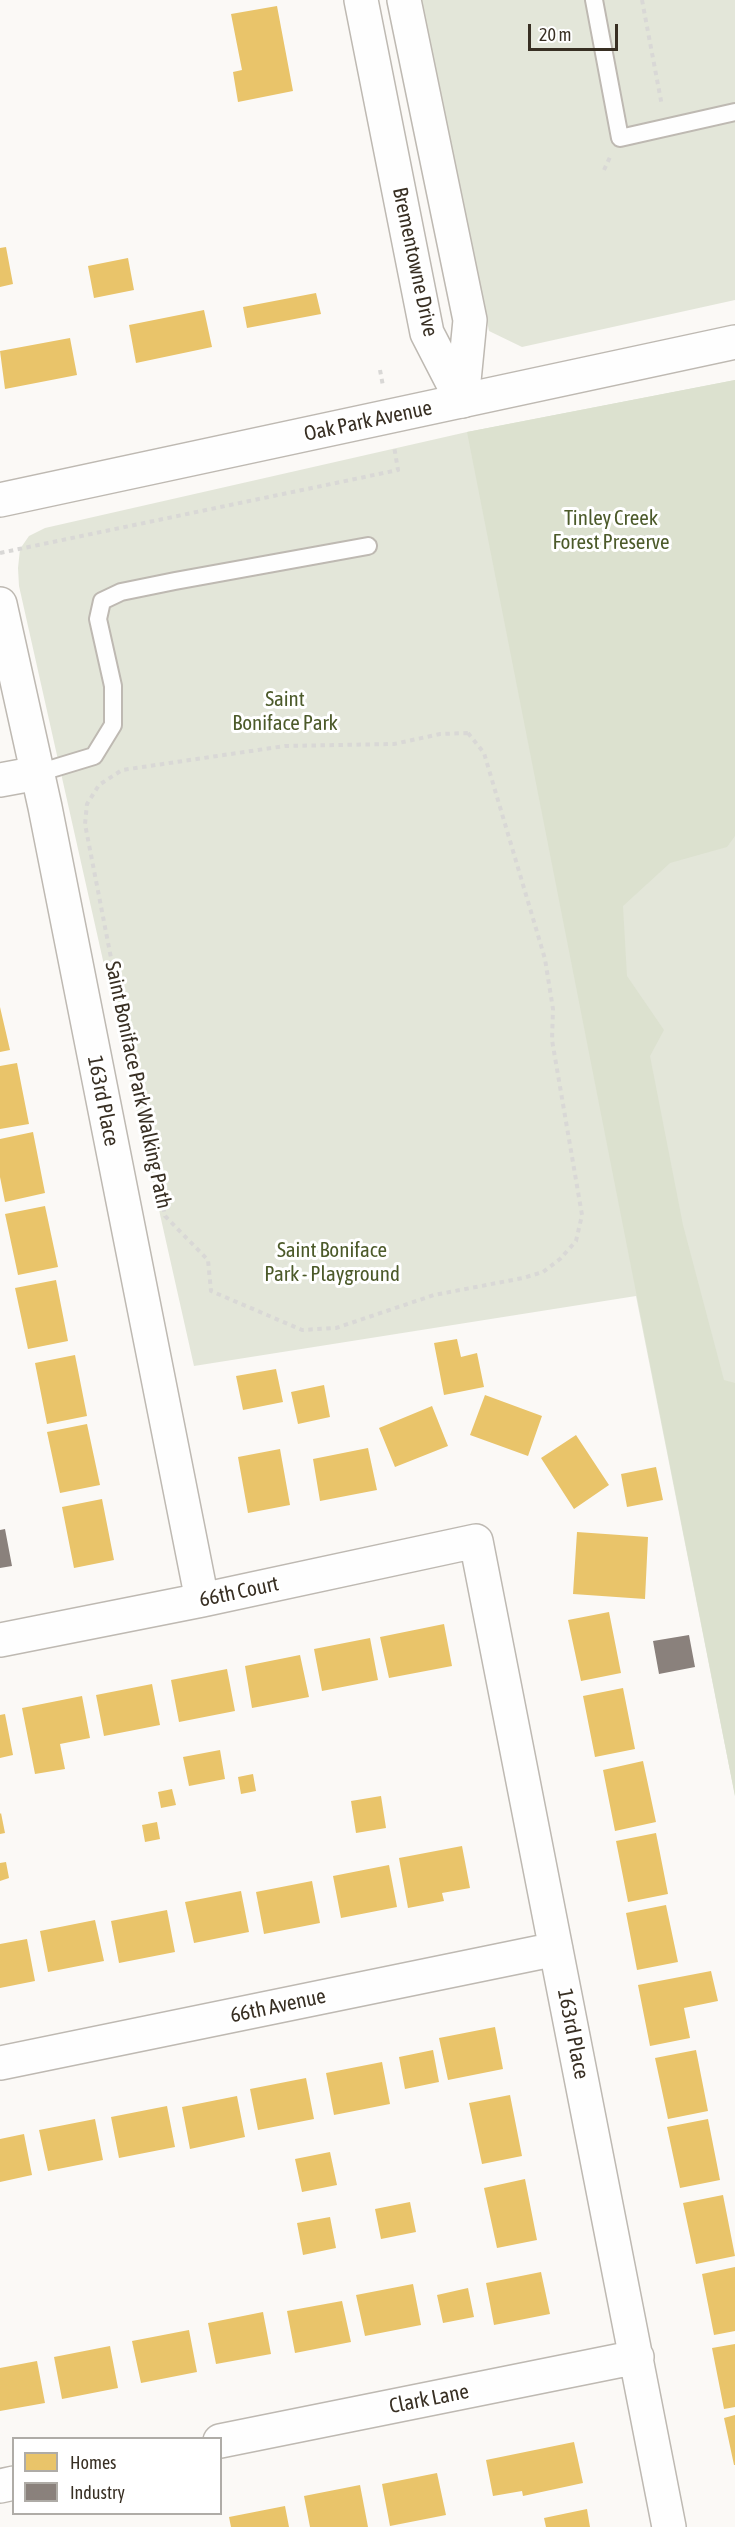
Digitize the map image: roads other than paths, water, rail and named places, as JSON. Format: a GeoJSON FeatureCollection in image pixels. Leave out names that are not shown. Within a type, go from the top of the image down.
{"type":"FeatureCollection","features":[{"type":"Feature","properties":{"kind":"street","name":"Brementowne Drive"},"geometry":{"type":"LineString","coordinates":[[361,0],[428,333],[462,401]]}},
{"type":"Feature","properties":{"kind":"street","name":"Brementowne Drive"},"geometry":{"type":"LineString","coordinates":[[404,0],[470,320],[462,401]]}},
{"type":"Feature","properties":{"kind":"street","name":"Oak Park Avenue"},"geometry":{"type":"LineString","coordinates":[[0,500],[735,342]]}},
{"type":"Feature","properties":{"kind":"street","name":"163rd Place"},"geometry":{"type":"LineString","coordinates":[[0,604],[38,773],[202,1600]]}},
{"type":"Feature","properties":{"kind":"street"},"geometry":{"type":"LineString","coordinates":[[0,780],[38,773]]}},
{"type":"Feature","properties":{"kind":"street","name":"163rd Place"},"geometry":{"type":"LineString","coordinates":[[476,1541],[669,2527]]}},
{"type":"Feature","properties":{"kind":"street","name":"66th Court"},"geometry":{"type":"LineString","coordinates":[[0,1640],[202,1600],[476,1541]]}},
{"type":"Feature","properties":{"kind":"street","name":"66th Avenue"},"geometry":{"type":"LineString","coordinates":[[0,2063],[556,1949]]}},
{"type":"Feature","properties":{"kind":"street","name":"Clark Lane"},"geometry":{"type":"LineString","coordinates":[[222,2441],[637,2357]]}},
{"type":"Feature","properties":{"kind":"lane"},"geometry":{"type":"LineString","coordinates":[[594,0],[620,138],[735,112]]}},
{"type":"Feature","properties":{"kind":"lane"},"geometry":{"type":"LineString","coordinates":[[38,773],[94,756],[113,725],[113,686],[98,619],[102,601],[121,592],[175,580],[368,546]]}},
{"type":"Feature","properties":{"kind":"park label","name":"Tinley Creek Forest Preserve"},"geometry":{"type":"Point","coordinates":[611,530]}},
{"type":"Feature","properties":{"kind":"park label","name":"Saint Boniface Park"},"geometry":{"type":"Point","coordinates":[285,711]}},
{"type":"Feature","properties":{"kind":"park label","name":"Saint Boniface Park - Playground"},"geometry":{"type":"Point","coordinates":[332,1262]}}]}
